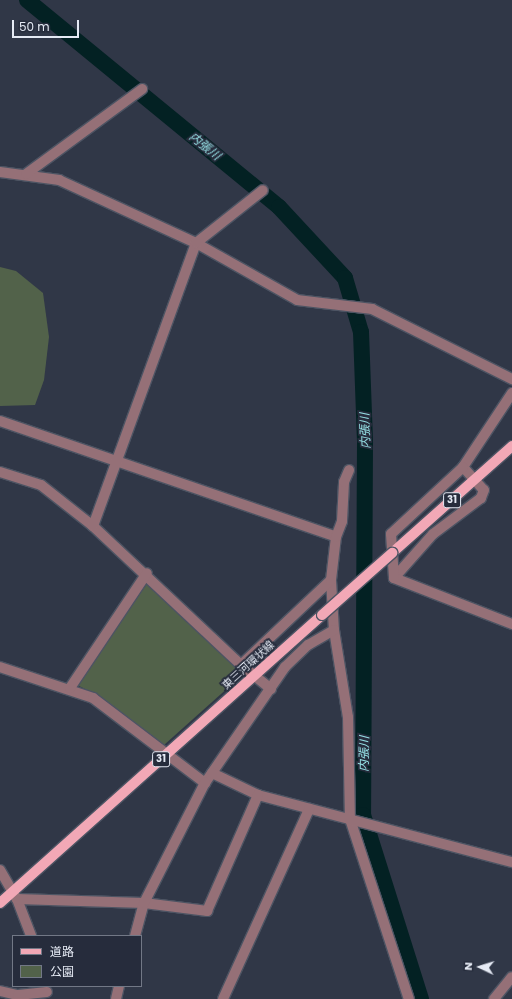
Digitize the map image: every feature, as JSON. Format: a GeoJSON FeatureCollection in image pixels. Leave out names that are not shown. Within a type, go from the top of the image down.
{"type":"FeatureCollection","features":[{"type":"Feature","properties":{"kind":"main road","name":"東三河環状線"},"geometry":{"type":"LineString","coordinates":[[0,903],[15,896],[168,752],[512,446]]}},
{"type":"Feature","properties":{"kind":"street"},"geometry":{"type":"LineString","coordinates":[[26,174],[142,89]]}},
{"type":"Feature","properties":{"kind":"street"},"geometry":{"type":"LineString","coordinates":[[0,172],[26,174],[59,180],[196,243],[297,300],[366,307],[512,379]]}},
{"type":"Feature","properties":{"kind":"street"},"geometry":{"type":"LineString","coordinates":[[93,526],[196,243],[238,208],[263,190]]}},
{"type":"Feature","properties":{"kind":"street"},"geometry":{"type":"LineString","coordinates":[[394,578],[391,534],[463,467],[512,393]]}},
{"type":"Feature","properties":{"kind":"street"},"geometry":{"type":"LineString","coordinates":[[0,421],[336,537]]}},
{"type":"Feature","properties":{"kind":"street"},"geometry":{"type":"LineString","coordinates":[[394,578],[433,534],[481,498],[484,490],[476,479],[463,467]]}},
{"type":"Feature","properties":{"kind":"street"},"geometry":{"type":"LineString","coordinates":[[349,470],[336,537],[331,580],[334,630],[348,717],[350,819],[409,999]]}},
{"type":"Feature","properties":{"kind":"street"},"geometry":{"type":"LineString","coordinates":[[0,472],[41,485],[93,526],[103,539],[147,573],[241,665],[271,689]]}},
{"type":"Feature","properties":{"kind":"street"},"geometry":{"type":"LineString","coordinates":[[70,688],[147,573]]}},
{"type":"Feature","properties":{"kind":"street"},"geometry":{"type":"LineString","coordinates":[[394,578],[512,624]]}},
{"type":"Feature","properties":{"kind":"street"},"geometry":{"type":"LineString","coordinates":[[241,665],[331,580]]}},
{"type":"Feature","properties":{"kind":"street"},"geometry":{"type":"LineString","coordinates":[[135,935],[144,903],[212,772],[285,667],[308,645],[334,630]]}},
{"type":"Feature","properties":{"kind":"street"},"geometry":{"type":"LineString","coordinates":[[0,667],[70,688],[93,698],[168,752],[205,783]]}},
{"type":"Feature","properties":{"kind":"street"},"geometry":{"type":"LineString","coordinates":[[212,772],[258,794],[309,809],[512,862]]}},
{"type":"Feature","properties":{"kind":"street"},"geometry":{"type":"LineString","coordinates":[[15,896],[144,903],[207,911],[258,794]]}},
{"type":"Feature","properties":{"kind":"street"},"geometry":{"type":"LineString","coordinates":[[223,999],[309,809]]}},
{"type":"Feature","properties":{"kind":"street"},"geometry":{"type":"LineString","coordinates":[[0,870],[15,896],[31,935]]}},
{"type":"Feature","properties":{"kind":"street"},"geometry":{"type":"LineString","coordinates":[[494,999],[512,977]]}},
{"type":"Feature","properties":{"kind":"street"},"geometry":{"type":"LineString","coordinates":[[116,999],[119,987]]}},
{"type":"Feature","properties":{"kind":"street"},"geometry":{"type":"LineString","coordinates":[[0,991],[18,995],[47,992]]}},
{"type":"Feature","properties":{"kind":"green space"},"geometry":{"type":"Polygon","coordinates":[[[0,267],[16,271],[43,293],[49,337],[44,380],[35,405],[0,406],[0,267]]]}},
{"type":"Feature","properties":{"kind":"green space"},"geometry":{"type":"Polygon","coordinates":[[[147,580],[241,667],[240,677],[164,745],[97,695],[77,685],[147,580]]]}},
{"type":"Feature","properties":{"kind":"waterway","name":"内張川"},"geometry":{"type":"LineString","coordinates":[[27,0],[279,207],[345,278],[361,332],[365,443],[363,815],[421,999]]}}]}
